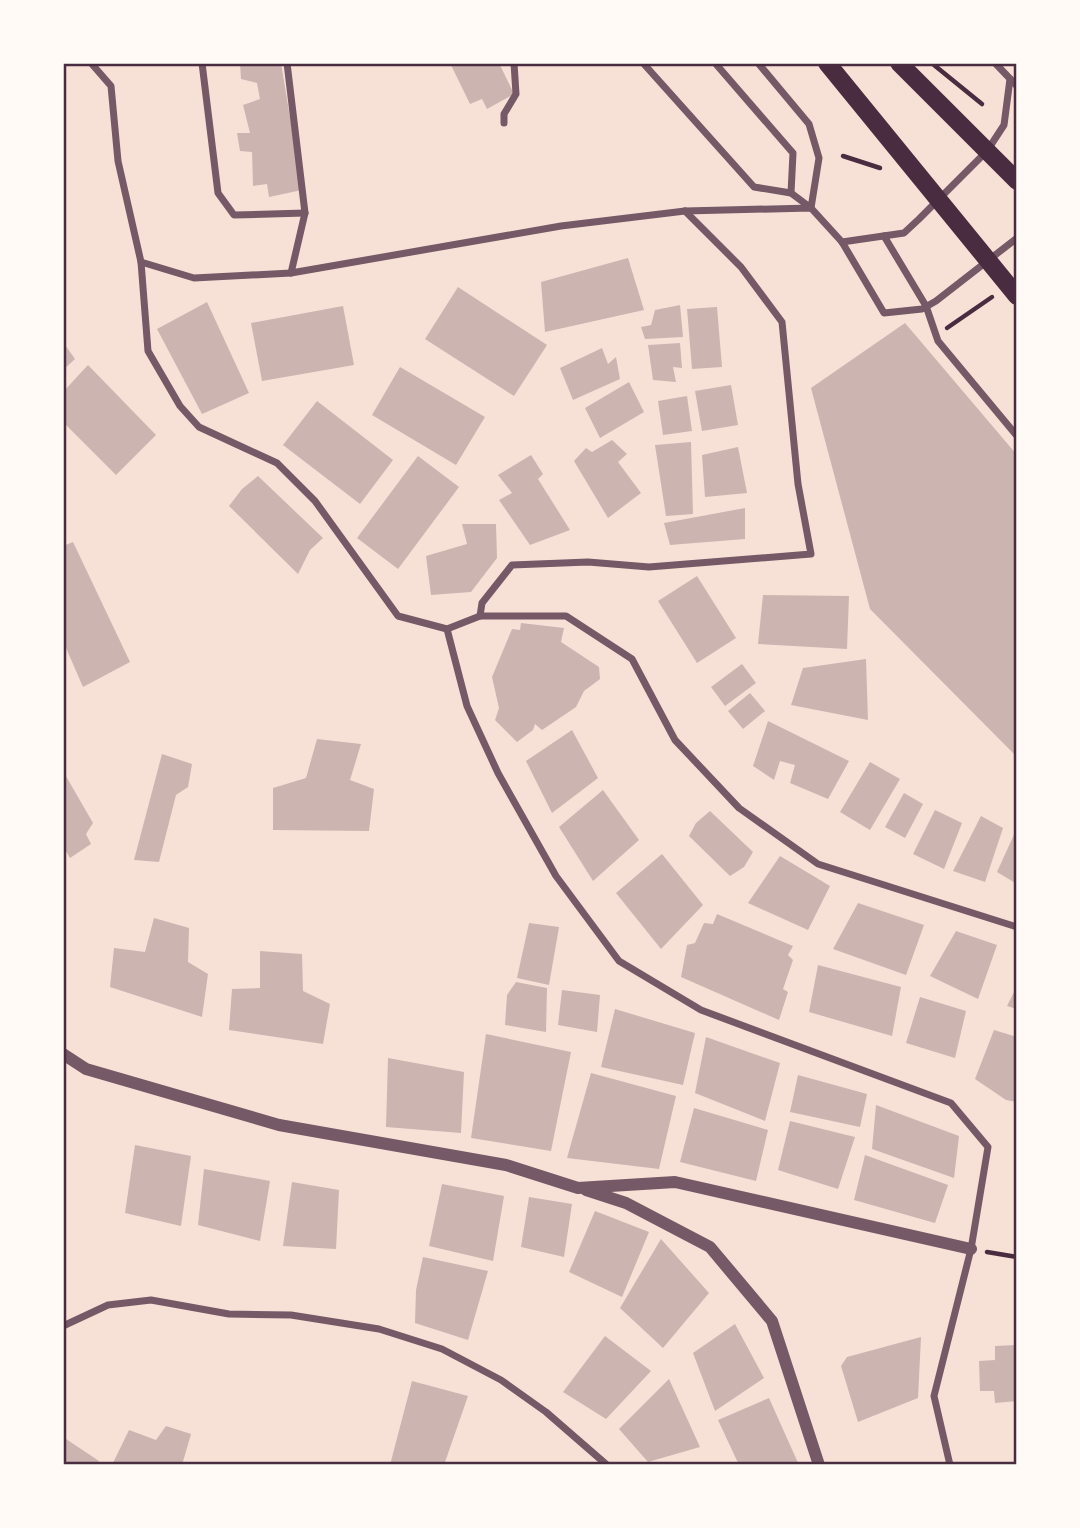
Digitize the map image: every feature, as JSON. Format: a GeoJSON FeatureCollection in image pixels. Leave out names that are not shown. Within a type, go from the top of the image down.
{"type":"FeatureCollection","features":[{"type":"Feature","properties":{"kind":"highway"},"geometry":{"type":"LineString","coordinates":[[827,63],[1017,296]]}},
{"type":"Feature","properties":{"kind":"highway"},"geometry":{"type":"LineString","coordinates":[[899,63],[1017,181]]}},
{"type":"Feature","properties":{"kind":"street"},"geometry":{"type":"LineString","coordinates":[[91,63],[111,86],[118,161],[141,262],[148,351],[180,406],[199,427],[278,463],[315,501],[398,616],[447,629],[480,616],[566,616],[632,659],[675,740],[739,808],[818,864],[1017,927]]}},
{"type":"Feature","properties":{"kind":"street"},"geometry":{"type":"LineString","coordinates":[[202,63],[218,193],[234,215],[305,213]]}},
{"type":"Feature","properties":{"kind":"street"},"geometry":{"type":"LineString","coordinates":[[288,63],[305,213],[291,273]]}},
{"type":"Feature","properties":{"kind":"street"},"geometry":{"type":"LineString","coordinates":[[504,122],[504,114],[516,94],[514,63]]}},
{"type":"Feature","properties":{"kind":"street"},"geometry":{"type":"LineString","coordinates":[[643,63],[754,187],[791,193],[811,208],[842,242],[884,313],[926,306],[1017,238]]}},
{"type":"Feature","properties":{"kind":"street"},"geometry":{"type":"LineString","coordinates":[[715,63],[793,153],[791,193]]}},
{"type":"Feature","properties":{"kind":"street"},"geometry":{"type":"LineString","coordinates":[[758,63],[809,124],[819,158],[811,208]]}},
{"type":"Feature","properties":{"kind":"street"},"geometry":{"type":"LineString","coordinates":[[995,63],[1017,86]]}},
{"type":"Feature","properties":{"kind":"street"},"geometry":{"type":"LineString","coordinates":[[842,242],[904,233],[939,200],[987,151],[1004,125],[1010,79]]}},
{"type":"Feature","properties":{"kind":"street"},"geometry":{"type":"LineString","coordinates":[[141,262],[194,278],[291,273],[561,226],[685,211],[811,208]]}},
{"type":"Feature","properties":{"kind":"street"},"geometry":{"type":"LineString","coordinates":[[480,616],[481,603],[512,565],[588,562],[649,567],[811,554],[798,484],[782,322],[741,267],[685,211]]}},
{"type":"Feature","properties":{"kind":"street"},"geometry":{"type":"LineString","coordinates":[[884,236],[926,306],[938,341],[1017,436]]}},
{"type":"Feature","properties":{"kind":"street"},"geometry":{"type":"LineString","coordinates":[[447,629],[467,706],[498,774],[556,876],[619,961],[701,1010],[951,1103],[988,1147],[971,1249],[934,1396],[950,1465]]}},
{"type":"Feature","properties":{"kind":"street"},"geometry":{"type":"LineString","coordinates":[[63,1054],[86,1069],[279,1125],[506,1165],[626,1203],[710,1247],[772,1321],[819,1465]]}},
{"type":"Feature","properties":{"kind":"street"},"geometry":{"type":"LineString","coordinates":[[578,1188],[675,1182],[971,1249]]}},
{"type":"Feature","properties":{"kind":"street"},"geometry":{"type":"LineString","coordinates":[[63,1326],[108,1305],[151,1300],[229,1314],[291,1315],[379,1329],[442,1349],[501,1380],[546,1412],[607,1465]]}},
{"type":"Feature","properties":{"kind":"path"},"geometry":{"type":"LineString","coordinates":[[931,63],[982,104]]}},
{"type":"Feature","properties":{"kind":"path"},"geometry":{"type":"LineString","coordinates":[[843,156],[880,167]]}},
{"type":"Feature","properties":{"kind":"path"},"geometry":{"type":"LineString","coordinates":[[947,329],[993,297]]}},
{"type":"Feature","properties":{"kind":"path"},"geometry":{"type":"LineString","coordinates":[[971,1249],[1017,1257]]}},
{"type":"Feature","properties":{"kind":"building"},"geometry":{"type":"Polygon","coordinates":[[[240,63],[281,63],[302,190],[269,197],[267,184],[253,186],[252,152],[240,151],[237,133],[250,133],[243,105],[260,99],[257,83],[241,79],[240,63]]]}},
{"type":"Feature","properties":{"kind":"building"},"geometry":{"type":"Polygon","coordinates":[[[450,63],[499,63],[514,94],[487,109],[482,99],[470,104],[450,63]]]}},
{"type":"Feature","properties":{"kind":"building"},"geometry":{"type":"Polygon","coordinates":[[[628,258],[644,310],[545,332],[541,282],[628,258]]]}},
{"type":"Feature","properties":{"kind":"building"},"geometry":{"type":"Polygon","coordinates":[[[458,287],[547,345],[514,396],[425,339],[458,287]]]}},
{"type":"Feature","properties":{"kind":"building"},"geometry":{"type":"Polygon","coordinates":[[[207,302],[249,393],[202,414],[157,329],[207,302]]]}},
{"type":"Feature","properties":{"kind":"building"},"geometry":{"type":"Polygon","coordinates":[[[680,305],[683,337],[645,339],[641,327],[651,325],[655,310],[680,305]]]}},
{"type":"Feature","properties":{"kind":"building"},"geometry":{"type":"Polygon","coordinates":[[[343,306],[354,365],[262,381],[251,323],[343,306]]]}},
{"type":"Feature","properties":{"kind":"building"},"geometry":{"type":"Polygon","coordinates":[[[717,307],[722,367],[692,369],[687,309],[717,307]]]}},
{"type":"Feature","properties":{"kind":"building"},"geometry":{"type":"Polygon","coordinates":[[[905,323],[1017,455],[1017,757],[870,609],[811,388],[905,323]]]}},
{"type":"Feature","properties":{"kind":"building"},"geometry":{"type":"Polygon","coordinates":[[[63,342],[75,359],[63,370],[63,342]]]}},
{"type":"Feature","properties":{"kind":"building"},"geometry":{"type":"Polygon","coordinates":[[[680,343],[682,368],[673,367],[676,382],[653,380],[648,345],[680,343]]]}},
{"type":"Feature","properties":{"kind":"building"},"geometry":{"type":"Polygon","coordinates":[[[602,348],[608,364],[616,357],[620,379],[573,400],[560,368],[602,348]]]}},
{"type":"Feature","properties":{"kind":"building"},"geometry":{"type":"Polygon","coordinates":[[[88,365],[156,435],[116,475],[63,422],[63,392],[88,365]]]}},
{"type":"Feature","properties":{"kind":"building"},"geometry":{"type":"Polygon","coordinates":[[[400,367],[485,417],[456,465],[372,415],[400,367]]]}},
{"type":"Feature","properties":{"kind":"building"},"geometry":{"type":"Polygon","coordinates":[[[629,382],[644,412],[600,438],[585,408],[629,382]]]}},
{"type":"Feature","properties":{"kind":"building"},"geometry":{"type":"Polygon","coordinates":[[[731,385],[738,425],[702,431],[695,391],[731,385]]]}},
{"type":"Feature","properties":{"kind":"building"},"geometry":{"type":"Polygon","coordinates":[[[687,396],[692,431],[663,435],[658,401],[687,396]]]}},
{"type":"Feature","properties":{"kind":"building"},"geometry":{"type":"Polygon","coordinates":[[[317,401],[393,460],[360,504],[283,445],[317,401]]]}},
{"type":"Feature","properties":{"kind":"building"},"geometry":{"type":"Polygon","coordinates":[[[612,440],[627,454],[618,462],[641,493],[608,518],[574,461],[586,448],[592,452],[612,440]]]}},
{"type":"Feature","properties":{"kind":"building"},"geometry":{"type":"Polygon","coordinates":[[[691,442],[693,514],[666,516],[655,445],[691,442]]]}},
{"type":"Feature","properties":{"kind":"building"},"geometry":{"type":"Polygon","coordinates":[[[738,447],[747,493],[705,497],[702,455],[738,447]]]}},
{"type":"Feature","properties":{"kind":"building"},"geometry":{"type":"Polygon","coordinates":[[[531,455],[543,474],[538,479],[570,530],[530,545],[499,500],[512,493],[498,475],[531,455]]]}},
{"type":"Feature","properties":{"kind":"building"},"geometry":{"type":"Polygon","coordinates":[[[418,456],[459,487],[398,569],[357,538],[418,456]]]}},
{"type":"Feature","properties":{"kind":"building"},"geometry":{"type":"Polygon","coordinates":[[[258,476],[323,538],[310,550],[298,574],[229,506],[242,489],[258,476]]]}},
{"type":"Feature","properties":{"kind":"building"},"geometry":{"type":"Polygon","coordinates":[[[745,508],[745,539],[670,545],[664,523],[745,508]]]}},
{"type":"Feature","properties":{"kind":"building"},"geometry":{"type":"Polygon","coordinates":[[[462,524],[496,524],[497,558],[471,592],[431,595],[426,556],[467,544],[462,524]]]}},
{"type":"Feature","properties":{"kind":"building"},"geometry":{"type":"Polygon","coordinates":[[[73,542],[130,662],[83,687],[63,641],[63,546],[73,542]]]}},
{"type":"Feature","properties":{"kind":"building"},"geometry":{"type":"Polygon","coordinates":[[[697,576],[736,638],[697,663],[658,601],[697,576]]]}},
{"type":"Feature","properties":{"kind":"building"},"geometry":{"type":"Polygon","coordinates":[[[763,595],[849,596],[847,649],[758,644],[763,595]]]}},
{"type":"Feature","properties":{"kind":"building"},"geometry":{"type":"Polygon","coordinates":[[[521,623],[564,628],[561,642],[599,667],[600,679],[584,691],[576,707],[542,730],[535,724],[533,730],[517,742],[495,720],[499,708],[492,677],[512,629],[520,630],[521,623]]]}},
{"type":"Feature","properties":{"kind":"building"},"geometry":{"type":"Polygon","coordinates":[[[866,659],[868,720],[791,705],[803,668],[866,659]]]}},
{"type":"Feature","properties":{"kind":"building"},"geometry":{"type":"Polygon","coordinates":[[[742,664],[756,683],[725,706],[711,687],[742,664]]]}},
{"type":"Feature","properties":{"kind":"building"},"geometry":{"type":"Polygon","coordinates":[[[750,693],[765,711],[743,729],[728,711],[750,693]]]}},
{"type":"Feature","properties":{"kind":"building"},"geometry":{"type":"Polygon","coordinates":[[[768,721],[849,761],[828,799],[790,783],[795,765],[780,761],[774,780],[753,766],[768,721]]]}},
{"type":"Feature","properties":{"kind":"building"},"geometry":{"type":"Polygon","coordinates":[[[572,730],[598,778],[552,813],[526,761],[572,730]]]}},
{"type":"Feature","properties":{"kind":"building"},"geometry":{"type":"Polygon","coordinates":[[[317,739],[361,744],[350,780],[374,789],[369,831],[273,830],[273,788],[306,778],[317,739]]]}},
{"type":"Feature","properties":{"kind":"building"},"geometry":{"type":"Polygon","coordinates":[[[162,754],[192,764],[188,787],[176,795],[159,862],[134,860],[162,754]]]}},
{"type":"Feature","properties":{"kind":"building"},"geometry":{"type":"Polygon","coordinates":[[[870,762],[900,779],[870,830],[840,812],[870,762]]]}},
{"type":"Feature","properties":{"kind":"building"},"geometry":{"type":"Polygon","coordinates":[[[63,771],[93,823],[86,834],[91,844],[70,858],[63,846],[63,771]]]}},
{"type":"Feature","properties":{"kind":"building"},"geometry":{"type":"Polygon","coordinates":[[[603,790],[639,840],[593,881],[559,827],[603,790]]]}},
{"type":"Feature","properties":{"kind":"building"},"geometry":{"type":"Polygon","coordinates":[[[904,793],[923,804],[905,838],[885,827],[904,793]]]}},
{"type":"Feature","properties":{"kind":"building"},"geometry":{"type":"Polygon","coordinates":[[[935,810],[962,823],[944,869],[913,854],[935,810]]]}},
{"type":"Feature","properties":{"kind":"building"},"geometry":{"type":"Polygon","coordinates":[[[710,811],[753,852],[744,867],[730,876],[689,836],[696,823],[710,811]]]}},
{"type":"Feature","properties":{"kind":"building"},"geometry":{"type":"Polygon","coordinates":[[[981,816],[1003,828],[985,882],[953,871],[981,816]]]}},
{"type":"Feature","properties":{"kind":"building"},"geometry":{"type":"Polygon","coordinates":[[[1017,828],[1017,884],[997,872],[1017,828]]]}},
{"type":"Feature","properties":{"kind":"building"},"geometry":{"type":"Polygon","coordinates":[[[662,854],[703,905],[661,949],[616,893],[662,854]]]}},
{"type":"Feature","properties":{"kind":"building"},"geometry":{"type":"Polygon","coordinates":[[[780,856],[830,886],[808,930],[748,903],[780,856]]]}},
{"type":"Feature","properties":{"kind":"building"},"geometry":{"type":"Polygon","coordinates":[[[858,903],[924,925],[906,975],[833,949],[858,903]]]}},
{"type":"Feature","properties":{"kind":"building"},"geometry":{"type":"Polygon","coordinates":[[[717,914],[793,946],[788,955],[793,960],[783,989],[788,992],[779,1020],[681,977],[687,945],[695,943],[704,923],[713,924],[717,914]]]}},
{"type":"Feature","properties":{"kind":"building"},"geometry":{"type":"Polygon","coordinates":[[[154,918],[189,928],[188,962],[208,974],[202,1017],[110,987],[114,948],[145,952],[154,918]]]}},
{"type":"Feature","properties":{"kind":"building"},"geometry":{"type":"Polygon","coordinates":[[[529,923],[559,927],[549,985],[517,978],[529,923]]]}},
{"type":"Feature","properties":{"kind":"building"},"geometry":{"type":"Polygon","coordinates":[[[956,931],[997,945],[978,999],[930,976],[956,931]]]}},
{"type":"Feature","properties":{"kind":"building"},"geometry":{"type":"Polygon","coordinates":[[[260,951],[302,954],[303,991],[330,1004],[323,1044],[229,1030],[232,989],[260,988],[260,951]]]}},
{"type":"Feature","properties":{"kind":"building"},"geometry":{"type":"Polygon","coordinates":[[[818,965],[901,987],[892,1036],[809,1012],[818,965]]]}},
{"type":"Feature","properties":{"kind":"building"},"geometry":{"type":"Polygon","coordinates":[[[516,982],[547,988],[546,1032],[505,1025],[507,995],[516,982]]]}},
{"type":"Feature","properties":{"kind":"building"},"geometry":{"type":"Polygon","coordinates":[[[1017,986],[1017,1009],[1007,1006],[1017,986]]]}},
{"type":"Feature","properties":{"kind":"building"},"geometry":{"type":"Polygon","coordinates":[[[562,990],[600,995],[597,1032],[558,1025],[562,990]]]}},
{"type":"Feature","properties":{"kind":"building"},"geometry":{"type":"Polygon","coordinates":[[[920,997],[966,1011],[955,1058],[906,1043],[920,997]]]}},
{"type":"Feature","properties":{"kind":"building"},"geometry":{"type":"Polygon","coordinates":[[[615,1009],[695,1033],[683,1085],[601,1067],[615,1009]]]}},
{"type":"Feature","properties":{"kind":"building"},"geometry":{"type":"Polygon","coordinates":[[[994,1030],[1017,1037],[1017,1102],[1006,1100],[975,1079],[994,1030]]]}},
{"type":"Feature","properties":{"kind":"building"},"geometry":{"type":"Polygon","coordinates":[[[486,1034],[571,1052],[551,1151],[471,1138],[486,1034]]]}},
{"type":"Feature","properties":{"kind":"building"},"geometry":{"type":"Polygon","coordinates":[[[706,1037],[780,1063],[765,1121],[695,1093],[706,1037]]]}},
{"type":"Feature","properties":{"kind":"building"},"geometry":{"type":"Polygon","coordinates":[[[388,1058],[464,1072],[461,1133],[386,1127],[388,1058]]]}},
{"type":"Feature","properties":{"kind":"building"},"geometry":{"type":"Polygon","coordinates":[[[591,1073],[676,1096],[659,1169],[567,1158],[591,1073]]]}},
{"type":"Feature","properties":{"kind":"building"},"geometry":{"type":"Polygon","coordinates":[[[798,1075],[867,1094],[860,1127],[790,1112],[798,1075]]]}},
{"type":"Feature","properties":{"kind":"building"},"geometry":{"type":"Polygon","coordinates":[[[876,1105],[959,1136],[954,1178],[872,1149],[876,1105]]]}},
{"type":"Feature","properties":{"kind":"building"},"geometry":{"type":"Polygon","coordinates":[[[694,1108],[768,1130],[756,1181],[680,1162],[694,1108]]]}},
{"type":"Feature","properties":{"kind":"building"},"geometry":{"type":"Polygon","coordinates":[[[790,1121],[855,1137],[838,1189],[778,1170],[790,1121]]]}},
{"type":"Feature","properties":{"kind":"building"},"geometry":{"type":"Polygon","coordinates":[[[135,1145],[191,1156],[181,1226],[125,1213],[135,1145]]]}},
{"type":"Feature","properties":{"kind":"building"},"geometry":{"type":"Polygon","coordinates":[[[865,1155],[948,1185],[935,1223],[854,1200],[865,1155]]]}},
{"type":"Feature","properties":{"kind":"building"},"geometry":{"type":"Polygon","coordinates":[[[204,1169],[270,1181],[260,1241],[198,1225],[204,1169]]]}},
{"type":"Feature","properties":{"kind":"building"},"geometry":{"type":"Polygon","coordinates":[[[292,1182],[339,1190],[336,1249],[283,1246],[292,1182]]]}},
{"type":"Feature","properties":{"kind":"building"},"geometry":{"type":"Polygon","coordinates":[[[442,1184],[504,1196],[493,1261],[429,1246],[442,1184]]]}},
{"type":"Feature","properties":{"kind":"building"},"geometry":{"type":"Polygon","coordinates":[[[529,1197],[572,1204],[564,1257],[521,1247],[529,1197]]]}},
{"type":"Feature","properties":{"kind":"building"},"geometry":{"type":"Polygon","coordinates":[[[595,1211],[649,1232],[622,1297],[569,1272],[595,1211]]]}},
{"type":"Feature","properties":{"kind":"building"},"geometry":{"type":"Polygon","coordinates":[[[661,1239],[709,1293],[663,1348],[620,1308],[661,1239]]]}},
{"type":"Feature","properties":{"kind":"building"},"geometry":{"type":"Polygon","coordinates":[[[423,1257],[488,1271],[468,1340],[415,1323],[416,1290],[423,1257]]]}},
{"type":"Feature","properties":{"kind":"building"},"geometry":{"type":"Polygon","coordinates":[[[735,1324],[764,1378],[715,1411],[693,1353],[735,1324]]]}},
{"type":"Feature","properties":{"kind":"building"},"geometry":{"type":"Polygon","coordinates":[[[605,1336],[651,1371],[606,1419],[563,1392],[605,1336]]]}},
{"type":"Feature","properties":{"kind":"building"},"geometry":{"type":"Polygon","coordinates":[[[921,1337],[918,1398],[858,1422],[841,1366],[847,1357],[921,1337]]]}},
{"type":"Feature","properties":{"kind":"building"},"geometry":{"type":"Polygon","coordinates":[[[1017,1345],[1017,1401],[995,1403],[994,1391],[980,1391],[979,1361],[995,1360],[995,1346],[1017,1345]]]}},
{"type":"Feature","properties":{"kind":"building"},"geometry":{"type":"Polygon","coordinates":[[[669,1379],[700,1447],[648,1462],[619,1429],[669,1379]]]}},
{"type":"Feature","properties":{"kind":"building"},"geometry":{"type":"Polygon","coordinates":[[[412,1381],[468,1396],[444,1465],[390,1465],[412,1381]]]}},
{"type":"Feature","properties":{"kind":"building"},"geometry":{"type":"Polygon","coordinates":[[[769,1398],[799,1465],[739,1465],[718,1420],[769,1398]]]}},
{"type":"Feature","properties":{"kind":"building"},"geometry":{"type":"Polygon","coordinates":[[[166,1426],[191,1434],[182,1465],[112,1465],[129,1430],[156,1440],[166,1426]]]}},
{"type":"Feature","properties":{"kind":"building"},"geometry":{"type":"Polygon","coordinates":[[[63,1437],[99,1461],[96,1465],[63,1465],[63,1437]]]}}]}
